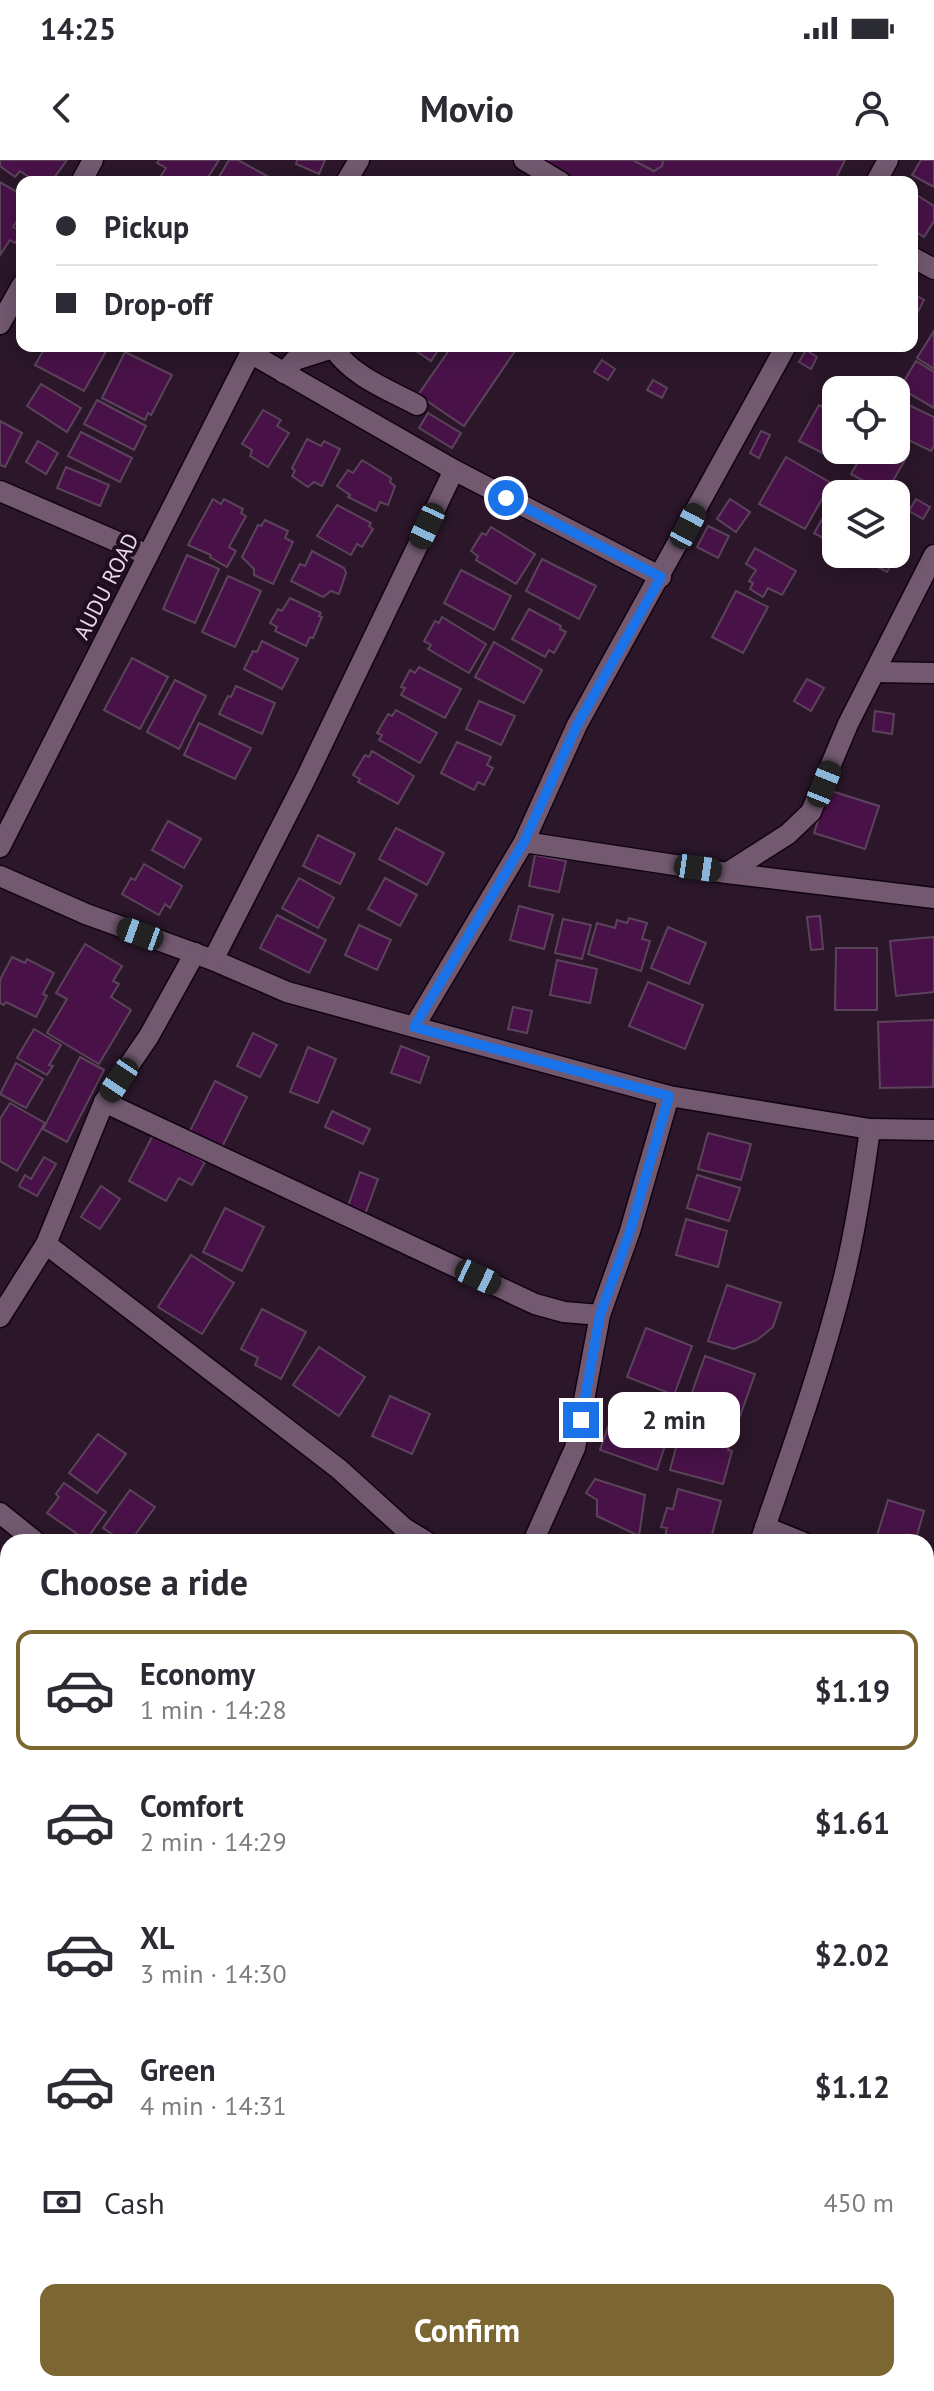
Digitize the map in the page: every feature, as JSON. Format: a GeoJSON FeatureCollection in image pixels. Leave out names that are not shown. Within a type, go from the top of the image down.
{"type":"FeatureCollection","features":[{"type":"Feature","properties":{"kind":"street"},"geometry":{"type":"LineString","coordinates":[[525,160],[551,176]]}},
{"type":"Feature","properties":{"kind":"street"},"geometry":{"type":"LineString","coordinates":[[0,324],[16,296]]}},
{"type":"Feature","properties":{"kind":"street","name":"AUDU ROAD"},"geometry":{"type":"LineString","coordinates":[[0,847],[251,352]]}},
{"type":"Feature","properties":{"kind":"street"},"geometry":{"type":"LineString","coordinates":[[255,352],[284,373],[454,470],[661,577]]}},
{"type":"Feature","properties":{"kind":"street"},"geometry":{"type":"LineString","coordinates":[[284,373],[295,360],[318,352]]}},
{"type":"Feature","properties":{"kind":"street"},"geometry":{"type":"LineString","coordinates":[[338,352],[355,371],[417,405]]}},
{"type":"Feature","properties":{"kind":"street"},"geometry":{"type":"LineString","coordinates":[[414,1027],[524,842],[577,725],[783,352]]}},
{"type":"Feature","properties":{"kind":"street"},"geometry":{"type":"LineString","coordinates":[[0,1317],[46,1244],[104,1102],[204,956],[305,780],[454,470]]}},
{"type":"Feature","properties":{"kind":"street"},"geometry":{"type":"LineString","coordinates":[[0,491],[148,555]]}},
{"type":"Feature","properties":{"kind":"street"},"geometry":{"type":"LineString","coordinates":[[727,873],[788,834],[811,812],[848,724],[934,555]]}},
{"type":"Feature","properties":{"kind":"street"},"geometry":{"type":"LineString","coordinates":[[876,672],[934,673]]}},
{"type":"Feature","properties":{"kind":"street"},"geometry":{"type":"LineString","coordinates":[[524,842],[727,873],[934,898]]}},
{"type":"Feature","properties":{"kind":"street"},"geometry":{"type":"LineString","coordinates":[[0,876],[86,914],[204,956],[287,992],[414,1027],[669,1096],[870,1129],[934,1130]]}},
{"type":"Feature","properties":{"kind":"street"},"geometry":{"type":"LineString","coordinates":[[537,1534],[575,1448],[600,1315],[630,1231],[669,1096]]}},
{"type":"Feature","properties":{"kind":"street"},"geometry":{"type":"LineString","coordinates":[[104,1102],[535,1304],[564,1312],[600,1315]]}},
{"type":"Feature","properties":{"kind":"street"},"geometry":{"type":"LineString","coordinates":[[763,1534],[814,1382],[842,1285],[862,1190],[870,1129]]}},
{"type":"Feature","properties":{"kind":"street"},"geometry":{"type":"LineString","coordinates":[[46,1244],[339,1469],[414,1534]]}},
{"type":"Feature","properties":{"kind":"street"},"geometry":{"type":"LineString","coordinates":[[0,1513],[26,1534]]}},
{"type":"Feature","properties":{"kind":"building"},"geometry":{"type":"Polygon","coordinates":[[[0,160],[67,160],[55,176],[27,176],[20,171],[15,177],[0,166],[0,160]]]}},
{"type":"Feature","properties":{"kind":"building"},"geometry":{"type":"Polygon","coordinates":[[[159,160],[219,160],[209,176],[161,176],[166,168],[157,163],[159,160]]]}},
{"type":"Feature","properties":{"kind":"building"},"geometry":{"type":"Polygon","coordinates":[[[229,160],[238,160],[267,176],[220,176],[229,160]]]}},
{"type":"Feature","properties":{"kind":"building"},"geometry":{"type":"Polygon","coordinates":[[[297,160],[325,160],[319,174],[296,164],[297,160]]]}},
{"type":"Feature","properties":{"kind":"building"},"geometry":{"type":"Polygon","coordinates":[[[547,160],[633,160],[654,171],[662,166],[663,160],[845,160],[837,176],[567,176],[548,165],[547,160]]]}},
{"type":"Feature","properties":{"kind":"building"},"geometry":{"type":"Polygon","coordinates":[[[633,160],[663,160],[662,166],[654,171],[633,160]]]}},
{"type":"Feature","properties":{"kind":"building"},"geometry":{"type":"Polygon","coordinates":[[[921,160],[934,160],[934,187],[912,175],[921,160]]]}},
{"type":"Feature","properties":{"kind":"building"},"geometry":{"type":"Polygon","coordinates":[[[0,182],[16,191],[16,223],[13,227],[16,229],[16,241],[10,240],[0,255],[0,182]]]}},
{"type":"Feature","properties":{"kind":"building"},"geometry":{"type":"Polygon","coordinates":[[[918,196],[934,206],[934,221],[924,237],[918,233],[918,196]]]}},
{"type":"Feature","properties":{"kind":"building"},"geometry":{"type":"Polygon","coordinates":[[[918,296],[924,300],[918,312],[918,296]]]}},
{"type":"Feature","properties":{"kind":"building"},"geometry":{"type":"Polygon","coordinates":[[[934,331],[934,369],[917,358],[934,331]]]}},
{"type":"Feature","properties":{"kind":"building"},"geometry":{"type":"Polygon","coordinates":[[[43,352],[106,352],[84,391],[35,365],[43,352]]]}},
{"type":"Feature","properties":{"kind":"building"},"geometry":{"type":"Polygon","coordinates":[[[125,352],[172,375],[151,415],[148,413],[145,420],[102,398],[125,352]]]}},
{"type":"Feature","properties":{"kind":"building"},"geometry":{"type":"Polygon","coordinates":[[[418,352],[437,352],[431,361],[418,352]]]}},
{"type":"Feature","properties":{"kind":"building"},"geometry":{"type":"Polygon","coordinates":[[[448,352],[514,352],[464,426],[418,395],[448,352]]]}},
{"type":"Feature","properties":{"kind":"building"},"geometry":{"type":"Polygon","coordinates":[[[805,352],[817,357],[811,369],[799,362],[805,352]]]}},
{"type":"Feature","properties":{"kind":"building"},"geometry":{"type":"Polygon","coordinates":[[[602,360],[615,369],[608,380],[594,372],[602,360]]]}},
{"type":"Feature","properties":{"kind":"building"},"geometry":{"type":"Polygon","coordinates":[[[916,361],[934,372],[934,408],[910,394],[910,376],[907,376],[916,361]]]}},
{"type":"Feature","properties":{"kind":"building"},"geometry":{"type":"Polygon","coordinates":[[[653,380],[667,388],[662,398],[647,390],[653,380]]]}},
{"type":"Feature","properties":{"kind":"building"},"geometry":{"type":"Polygon","coordinates":[[[41,384],[81,408],[67,432],[27,406],[41,384]]]}},
{"type":"Feature","properties":{"kind":"building"},"geometry":{"type":"Polygon","coordinates":[[[97,400],[146,426],[134,450],[84,424],[97,400]]]}},
{"type":"Feature","properties":{"kind":"building"},"geometry":{"type":"Polygon","coordinates":[[[819,405],[822,407],[822,453],[799,441],[819,405]]]}},
{"type":"Feature","properties":{"kind":"building"},"geometry":{"type":"Polygon","coordinates":[[[910,406],[934,417],[934,446],[931,451],[910,441],[910,406]]]}},
{"type":"Feature","properties":{"kind":"building"},"geometry":{"type":"Polygon","coordinates":[[[263,410],[281,420],[277,426],[289,433],[268,467],[250,456],[252,450],[242,444],[263,410]]]}},
{"type":"Feature","properties":{"kind":"building"},"geometry":{"type":"Polygon","coordinates":[[[428,413],[461,433],[452,448],[419,428],[428,413]]]}},
{"type":"Feature","properties":{"kind":"building"},"geometry":{"type":"Polygon","coordinates":[[[0,421],[22,433],[5,467],[0,465],[0,421]]]}},
{"type":"Feature","properties":{"kind":"building"},"geometry":{"type":"Polygon","coordinates":[[[761,431],[770,435],[759,458],[750,453],[761,431]]]}},
{"type":"Feature","properties":{"kind":"building"},"geometry":{"type":"Polygon","coordinates":[[[81,432],[132,458],[120,482],[68,456],[81,432]]]}},
{"type":"Feature","properties":{"kind":"building"},"geometry":{"type":"Polygon","coordinates":[[[307,439],[321,446],[324,441],[340,449],[322,486],[314,482],[308,487],[292,476],[295,471],[292,468],[307,439]]]}},
{"type":"Feature","properties":{"kind":"building"},"geometry":{"type":"Polygon","coordinates":[[[38,441],[58,453],[46,474],[26,462],[38,441]]]}},
{"type":"Feature","properties":{"kind":"building"},"geometry":{"type":"Polygon","coordinates":[[[786,457],[826,480],[822,480],[822,499],[805,529],[759,504],[786,457]]]}},
{"type":"Feature","properties":{"kind":"building"},"geometry":{"type":"Polygon","coordinates":[[[362,460],[391,478],[390,482],[395,486],[388,505],[380,502],[376,511],[348,497],[350,495],[337,486],[348,470],[353,473],[362,460]]]}},
{"type":"Feature","properties":{"kind":"building"},"geometry":{"type":"Polygon","coordinates":[[[857,464],[903,464],[893,480],[862,480],[851,474],[857,464]]]}},
{"type":"Feature","properties":{"kind":"building"},"geometry":{"type":"Polygon","coordinates":[[[66,467],[109,485],[100,506],[57,488],[66,467]]]}},
{"type":"Feature","properties":{"kind":"building"},"geometry":{"type":"Polygon","coordinates":[[[213,499],[221,504],[224,499],[243,509],[241,513],[246,516],[229,547],[236,551],[227,567],[211,555],[188,545],[213,499]]]}},
{"type":"Feature","properties":{"kind":"building"},"geometry":{"type":"Polygon","coordinates":[[[730,499],[750,512],[736,532],[717,519],[730,499]]]}},
{"type":"Feature","properties":{"kind":"building"},"geometry":{"type":"Polygon","coordinates":[[[916,499],[930,507],[923,519],[910,509],[916,499]]]}},
{"type":"Feature","properties":{"kind":"building"},"geometry":{"type":"Polygon","coordinates":[[[337,505],[371,523],[369,526],[373,529],[362,547],[357,544],[351,555],[317,536],[337,505]]]}},
{"type":"Feature","properties":{"kind":"building"},"geometry":{"type":"Polygon","coordinates":[[[265,520],[288,531],[285,538],[293,542],[273,584],[254,575],[254,569],[242,557],[258,525],[261,526],[265,520]]]}},
{"type":"Feature","properties":{"kind":"building"},"geometry":{"type":"Polygon","coordinates":[[[822,520],[822,537],[814,533],[822,520]]]}},
{"type":"Feature","properties":{"kind":"building"},"geometry":{"type":"Polygon","coordinates":[[[708,526],[729,536],[718,558],[697,547],[708,526]]]}},
{"type":"Feature","properties":{"kind":"building"},"geometry":{"type":"Polygon","coordinates":[[[491,527],[535,554],[516,584],[476,560],[478,556],[471,551],[482,533],[486,535],[491,527]]]}},
{"type":"Feature","properties":{"kind":"building"},"geometry":{"type":"Polygon","coordinates":[[[755,548],[796,571],[782,595],[768,588],[763,597],[750,589],[753,583],[749,581],[756,570],[746,564],[755,548]]]}},
{"type":"Feature","properties":{"kind":"building"},"geometry":{"type":"Polygon","coordinates":[[[312,551],[344,568],[346,573],[339,594],[331,591],[323,597],[291,581],[300,564],[305,566],[312,551]]]}},
{"type":"Feature","properties":{"kind":"building"},"geometry":{"type":"Polygon","coordinates":[[[187,555],[219,569],[195,623],[163,609],[187,555]]]}},
{"type":"Feature","properties":{"kind":"building"},"geometry":{"type":"Polygon","coordinates":[[[542,559],[596,586],[579,619],[526,591],[542,559]]]}},
{"type":"Feature","properties":{"kind":"building"},"geometry":{"type":"Polygon","coordinates":[[[461,570],[511,596],[494,630],[444,603],[461,570]]]}},
{"type":"Feature","properties":{"kind":"building"},"geometry":{"type":"Polygon","coordinates":[[[228,576],[261,591],[235,647],[202,632],[228,576]]]}},
{"type":"Feature","properties":{"kind":"building"},"geometry":{"type":"Polygon","coordinates":[[[736,591],[768,607],[743,653],[712,637],[736,591]]]}},
{"type":"Feature","properties":{"kind":"building"},"geometry":{"type":"Polygon","coordinates":[[[290,598],[321,613],[313,638],[310,637],[306,646],[275,631],[277,627],[270,623],[278,609],[282,611],[290,598]]]}},
{"type":"Feature","properties":{"kind":"building"},"geometry":{"type":"Polygon","coordinates":[[[529,609],[561,626],[560,629],[566,632],[554,653],[549,650],[545,657],[512,639],[529,609]]]}},
{"type":"Feature","properties":{"kind":"building"},"geometry":{"type":"Polygon","coordinates":[[[442,617],[486,644],[469,673],[428,649],[431,645],[424,641],[435,621],[439,623],[442,617]]]}},
{"type":"Feature","properties":{"kind":"building"},"geometry":{"type":"Polygon","coordinates":[[[262,641],[298,659],[282,689],[244,669],[262,641]]]}},
{"type":"Feature","properties":{"kind":"building"},"geometry":{"type":"Polygon","coordinates":[[[494,642],[542,670],[524,703],[475,677],[494,642]]]}},
{"type":"Feature","properties":{"kind":"building"},"geometry":{"type":"Polygon","coordinates":[[[132,658],[168,677],[140,729],[104,710],[132,658]]]}},
{"type":"Feature","properties":{"kind":"building"},"geometry":{"type":"Polygon","coordinates":[[[419,667],[461,689],[445,718],[401,695],[405,688],[401,687],[410,670],[415,673],[419,667]]]}},
{"type":"Feature","properties":{"kind":"building"},"geometry":{"type":"Polygon","coordinates":[[[807,679],[824,688],[811,711],[794,701],[807,679]]]}},
{"type":"Feature","properties":{"kind":"building"},"geometry":{"type":"Polygon","coordinates":[[[175,680],[206,696],[179,749],[147,732],[175,680]]]}},
{"type":"Feature","properties":{"kind":"building"},"geometry":{"type":"Polygon","coordinates":[[[236,686],[275,703],[262,734],[219,714],[236,686]]]}},
{"type":"Feature","properties":{"kind":"building"},"geometry":{"type":"Polygon","coordinates":[[[479,701],[515,716],[501,745],[466,729],[479,701]]]}},
{"type":"Feature","properties":{"kind":"building"},"geometry":{"type":"Polygon","coordinates":[[[396,710],[437,733],[420,763],[379,740],[382,735],[377,733],[388,714],[392,716],[396,710]]]}},
{"type":"Feature","properties":{"kind":"building"},"geometry":{"type":"Polygon","coordinates":[[[875,711],[894,714],[892,734],[873,731],[875,711]]]}},
{"type":"Feature","properties":{"kind":"building"},"geometry":{"type":"Polygon","coordinates":[[[199,723],[251,748],[235,779],[184,755],[199,723]]]}},
{"type":"Feature","properties":{"kind":"building"},"geometry":{"type":"Polygon","coordinates":[[[457,742],[491,757],[487,765],[493,768],[484,785],[478,782],[474,790],[441,773],[457,742]]]}},
{"type":"Feature","properties":{"kind":"building"},"geometry":{"type":"Polygon","coordinates":[[[372,751],[414,776],[398,804],[358,782],[360,779],[353,775],[365,755],[369,757],[372,751]]]}},
{"type":"Feature","properties":{"kind":"building"},"geometry":{"type":"Polygon","coordinates":[[[828,790],[879,806],[865,849],[814,833],[828,790]]]}},
{"type":"Feature","properties":{"kind":"building"},"geometry":{"type":"Polygon","coordinates":[[[168,821],[201,839],[184,868],[152,850],[168,821]]]}},
{"type":"Feature","properties":{"kind":"building"},"geometry":{"type":"Polygon","coordinates":[[[396,828],[444,853],[427,885],[379,859],[396,828]]]}},
{"type":"Feature","properties":{"kind":"building"},"geometry":{"type":"Polygon","coordinates":[[[318,835],[355,854],[340,884],[303,866],[318,835]]]}},
{"type":"Feature","properties":{"kind":"building"},"geometry":{"type":"Polygon","coordinates":[[[535,855],[566,861],[559,892],[529,886],[535,855]]]}},
{"type":"Feature","properties":{"kind":"building"},"geometry":{"type":"Polygon","coordinates":[[[144,864],[182,886],[170,908],[165,904],[159,915],[122,894],[144,864]]]}},
{"type":"Feature","properties":{"kind":"building"},"geometry":{"type":"Polygon","coordinates":[[[299,878],[334,898],[318,928],[282,908],[299,878]]]}},
{"type":"Feature","properties":{"kind":"building"},"geometry":{"type":"Polygon","coordinates":[[[385,878],[417,895],[400,926],[368,909],[385,878]]]}},
{"type":"Feature","properties":{"kind":"building"},"geometry":{"type":"Polygon","coordinates":[[[519,906],[553,915],[544,949],[510,940],[519,906]]]}},
{"type":"Feature","properties":{"kind":"building"},"geometry":{"type":"Polygon","coordinates":[[[277,915],[326,940],[309,973],[260,948],[277,915]]]}},
{"type":"Feature","properties":{"kind":"building"},"geometry":{"type":"Polygon","coordinates":[[[820,916],[823,949],[811,950],[807,917],[820,916]]]}},
{"type":"Feature","properties":{"kind":"building"},"geometry":{"type":"Polygon","coordinates":[[[629,918],[647,923],[642,939],[650,941],[641,971],[588,954],[597,923],[615,928],[617,920],[627,923],[629,918]]]}},
{"type":"Feature","properties":{"kind":"building"},"geometry":{"type":"Polygon","coordinates":[[[563,919],[591,925],[582,959],[555,953],[563,919]]]}},
{"type":"Feature","properties":{"kind":"building"},"geometry":{"type":"Polygon","coordinates":[[[359,925],[391,940],[377,970],[345,955],[359,925]]]}},
{"type":"Feature","properties":{"kind":"building"},"geometry":{"type":"Polygon","coordinates":[[[668,927],[706,943],[689,984],[651,968],[668,927]]]}},
{"type":"Feature","properties":{"kind":"building"},"geometry":{"type":"Polygon","coordinates":[[[934,937],[934,992],[896,996],[890,941],[934,937]]]}},
{"type":"Feature","properties":{"kind":"building"},"geometry":{"type":"Polygon","coordinates":[[[85,944],[122,966],[113,981],[119,984],[111,997],[131,1010],[99,1064],[47,1033],[67,999],[56,993],[85,944]]]}},
{"type":"Feature","properties":{"kind":"building"},"geometry":{"type":"Polygon","coordinates":[[[836,948],[877,948],[877,1010],[835,1010],[836,948]]]}},
{"type":"Feature","properties":{"kind":"building"},"geometry":{"type":"Polygon","coordinates":[[[12,957],[25,963],[27,959],[54,973],[36,1017],[6,1002],[4,1005],[0,1003],[0,980],[12,957]]]}},
{"type":"Feature","properties":{"kind":"building"},"geometry":{"type":"Polygon","coordinates":[[[557,960],[597,969],[590,1003],[550,995],[557,960]]]}},
{"type":"Feature","properties":{"kind":"building"},"geometry":{"type":"Polygon","coordinates":[[[648,982],[703,1005],[685,1049],[629,1026],[648,982]]]}},
{"type":"Feature","properties":{"kind":"building"},"geometry":{"type":"Polygon","coordinates":[[[513,1007],[532,1011],[527,1033],[508,1029],[513,1007]]]}},
{"type":"Feature","properties":{"kind":"building"},"geometry":{"type":"Polygon","coordinates":[[[934,1020],[933,1087],[880,1088],[878,1022],[934,1020]]]}},
{"type":"Feature","properties":{"kind":"building"},"geometry":{"type":"Polygon","coordinates":[[[34,1029],[61,1045],[49,1065],[53,1066],[47,1075],[17,1058],[34,1029]]]}},
{"type":"Feature","properties":{"kind":"building"},"geometry":{"type":"Polygon","coordinates":[[[253,1033],[277,1045],[260,1077],[237,1066],[253,1033]]]}},
{"type":"Feature","properties":{"kind":"building"},"geometry":{"type":"Polygon","coordinates":[[[401,1046],[429,1057],[420,1083],[391,1073],[401,1046]]]}},
{"type":"Feature","properties":{"kind":"building"},"geometry":{"type":"Polygon","coordinates":[[[308,1047],[336,1059],[318,1103],[290,1092],[308,1047]]]}},
{"type":"Feature","properties":{"kind":"building"},"geometry":{"type":"Polygon","coordinates":[[[80,1057],[104,1070],[67,1142],[43,1129],[80,1057]]]}},
{"type":"Feature","properties":{"kind":"building"},"geometry":{"type":"Polygon","coordinates":[[[16,1063],[43,1079],[26,1108],[0,1094],[16,1063]]]}},
{"type":"Feature","properties":{"kind":"building"},"geometry":{"type":"Polygon","coordinates":[[[215,1081],[247,1097],[219,1153],[187,1137],[215,1081]]]}},
{"type":"Feature","properties":{"kind":"building"},"geometry":{"type":"Polygon","coordinates":[[[10,1103],[45,1123],[17,1171],[0,1161],[0,1119],[10,1103]]]}},
{"type":"Feature","properties":{"kind":"building"},"geometry":{"type":"Polygon","coordinates":[[[332,1111],[370,1129],[363,1144],[325,1127],[332,1111]]]}},
{"type":"Feature","properties":{"kind":"building"},"geometry":{"type":"Polygon","coordinates":[[[708,1133],[751,1144],[741,1180],[698,1169],[708,1133]]]}},
{"type":"Feature","properties":{"kind":"building"},"geometry":{"type":"Polygon","coordinates":[[[153,1135],[205,1162],[192,1185],[179,1178],[166,1201],[129,1181],[153,1135]]]}},
{"type":"Feature","properties":{"kind":"building"},"geometry":{"type":"Polygon","coordinates":[[[44,1157],[56,1164],[37,1196],[19,1186],[25,1175],[31,1179],[44,1157]]]}},
{"type":"Feature","properties":{"kind":"building"},"geometry":{"type":"Polygon","coordinates":[[[360,1172],[378,1179],[364,1217],[347,1209],[360,1172]]]}},
{"type":"Feature","properties":{"kind":"building"},"geometry":{"type":"Polygon","coordinates":[[[697,1175],[740,1188],[729,1221],[687,1208],[697,1175]]]}},
{"type":"Feature","properties":{"kind":"building"},"geometry":{"type":"Polygon","coordinates":[[[101,1186],[120,1199],[100,1229],[81,1217],[101,1186]]]}},
{"type":"Feature","properties":{"kind":"building"},"geometry":{"type":"Polygon","coordinates":[[[225,1208],[264,1227],[242,1271],[203,1252],[225,1208]]]}},
{"type":"Feature","properties":{"kind":"building"},"geometry":{"type":"Polygon","coordinates":[[[686,1219],[727,1231],[718,1267],[676,1255],[686,1219]]]}},
{"type":"Feature","properties":{"kind":"building"},"geometry":{"type":"Polygon","coordinates":[[[191,1255],[234,1283],[202,1334],[158,1307],[191,1255]]]}},
{"type":"Feature","properties":{"kind":"building"},"geometry":{"type":"Polygon","coordinates":[[[727,1285],[781,1303],[773,1327],[757,1340],[734,1349],[708,1341],[727,1285]]]}},
{"type":"Feature","properties":{"kind":"building"},"geometry":{"type":"Polygon","coordinates":[[[262,1309],[306,1332],[281,1379],[255,1365],[258,1358],[241,1349],[262,1309]]]}},
{"type":"Feature","properties":{"kind":"building"},"geometry":{"type":"Polygon","coordinates":[[[646,1328],[692,1346],[674,1395],[627,1377],[646,1328]]]}},
{"type":"Feature","properties":{"kind":"building"},"geometry":{"type":"Polygon","coordinates":[[[319,1347],[365,1377],[339,1416],[293,1385],[319,1347]]]}},
{"type":"Feature","properties":{"kind":"building"},"geometry":{"type":"Polygon","coordinates":[[[705,1356],[755,1374],[735,1430],[685,1412],[705,1356]]]}},
{"type":"Feature","properties":{"kind":"building"},"geometry":{"type":"Polygon","coordinates":[[[390,1396],[430,1414],[412,1454],[372,1436],[390,1396]]]}},
{"type":"Feature","properties":{"kind":"building"},"geometry":{"type":"Polygon","coordinates":[[[613,1413],[669,1433],[657,1470],[600,1450],[613,1413]]]}},
{"type":"Feature","properties":{"kind":"building"},"geometry":{"type":"Polygon","coordinates":[[[683,1421],[733,1434],[723,1484],[670,1470],[683,1421]]]}},
{"type":"Feature","properties":{"kind":"building"},"geometry":{"type":"Polygon","coordinates":[[[98,1434],[126,1454],[97,1493],[69,1473],[98,1434]]]}},
{"type":"Feature","properties":{"kind":"building"},"geometry":{"type":"Polygon","coordinates":[[[595,1479],[645,1495],[639,1534],[597,1516],[597,1500],[586,1493],[595,1479]]]}},
{"type":"Feature","properties":{"kind":"building"},"geometry":{"type":"Polygon","coordinates":[[[64,1483],[106,1512],[90,1534],[77,1534],[47,1513],[59,1497],[56,1494],[64,1483]]]}},
{"type":"Feature","properties":{"kind":"building"},"geometry":{"type":"Polygon","coordinates":[[[678,1489],[721,1501],[712,1534],[666,1534],[667,1528],[661,1527],[667,1508],[673,1509],[678,1489]]]}},
{"type":"Feature","properties":{"kind":"building"},"geometry":{"type":"Polygon","coordinates":[[[130,1490],[155,1507],[136,1534],[112,1534],[103,1528],[130,1490]]]}},
{"type":"Feature","properties":{"kind":"building"},"geometry":{"type":"Polygon","coordinates":[[[888,1500],[924,1511],[917,1534],[877,1534],[888,1500]]]}},
{"type":"Feature","properties":{"kind":"route"},"geometry":{"type":"LineString","coordinates":[[506,498],[661,577],[577,725],[524,842],[414,1027],[669,1096],[630,1231],[600,1315],[581,1420]]}}]}
